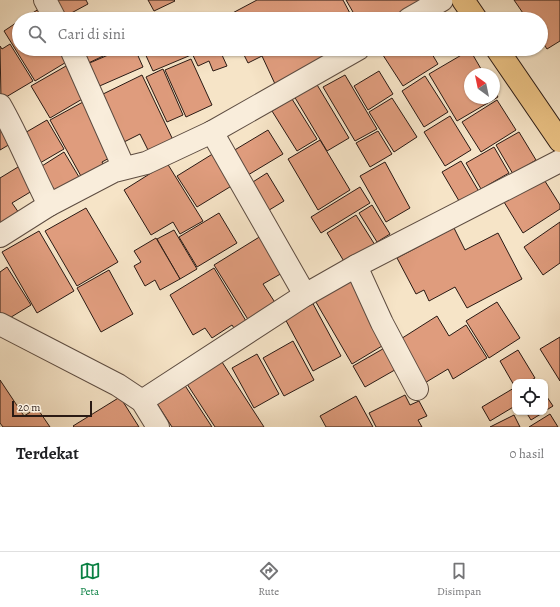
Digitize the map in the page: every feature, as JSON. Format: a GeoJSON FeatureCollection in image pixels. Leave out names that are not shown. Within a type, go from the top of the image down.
{"type":"FeatureCollection","features":[{"type":"Feature","properties":{"kind":"main road"},"geometry":{"type":"LineString","coordinates":[[463,0],[471,12]]}},
{"type":"Feature","properties":{"kind":"main road"},"geometry":{"type":"LineString","coordinates":[[502,56],[560,141]]}},
{"type":"Feature","properties":{"kind":"street"},"geometry":{"type":"LineString","coordinates":[[45,0],[51,12]]}},
{"type":"Feature","properties":{"kind":"street"},"geometry":{"type":"LineString","coordinates":[[421,12],[442,0]]}},
{"type":"Feature","properties":{"kind":"street"},"geometry":{"type":"LineString","coordinates":[[74,56],[124,168]]}},
{"type":"Feature","properties":{"kind":"street"},"geometry":{"type":"LineString","coordinates":[[0,236],[49,205],[114,171],[146,163],[212,132],[346,56]]}},
{"type":"Feature","properties":{"kind":"street"},"geometry":{"type":"LineString","coordinates":[[0,105],[21,144],[32,171],[49,205]]}},
{"type":"Feature","properties":{"kind":"street"},"geometry":{"type":"LineString","coordinates":[[212,132],[305,295]]}},
{"type":"Feature","properties":{"kind":"street"},"geometry":{"type":"LineString","coordinates":[[142,401],[305,295],[356,266],[560,160]]}},
{"type":"Feature","properties":{"kind":"street"},"geometry":{"type":"LineString","coordinates":[[356,266],[382,323],[417,388]]}},
{"type":"Feature","properties":{"kind":"street"},"geometry":{"type":"LineString","coordinates":[[0,324],[118,385],[142,401],[158,427]]}},
{"type":"Feature","properties":{"kind":"building"},"geometry":{"type":"Polygon","coordinates":[[[53,0],[86,0],[88,4],[73,12],[59,12],[53,0]]]}},
{"type":"Feature","properties":{"kind":"building"},"geometry":{"type":"Polygon","coordinates":[[[148,0],[174,0],[175,1],[154,11],[148,0]]]}},
{"type":"Feature","properties":{"kind":"building"},"geometry":{"type":"Polygon","coordinates":[[[257,0],[343,0],[349,12],[234,12],[257,0]]]}},
{"type":"Feature","properties":{"kind":"building"},"geometry":{"type":"Polygon","coordinates":[[[346,0],[426,0],[404,12],[353,12],[346,0]]]}},
{"type":"Feature","properties":{"kind":"building"},"geometry":{"type":"Polygon","coordinates":[[[514,0],[560,0],[560,41],[548,48],[548,12],[522,12],[514,0]]]}},
{"type":"Feature","properties":{"kind":"building"},"geometry":{"type":"Polygon","coordinates":[[[42,7],[45,12],[34,12],[42,7]]]}},
{"type":"Feature","properties":{"kind":"building"},"geometry":{"type":"Polygon","coordinates":[[[12,26],[12,44],[4,31],[12,26]]]}},
{"type":"Feature","properties":{"kind":"building"},"geometry":{"type":"Polygon","coordinates":[[[10,44],[12,47],[12,56],[17,56],[33,81],[1,100],[0,46],[2,49],[10,44]]]}},
{"type":"Feature","properties":{"kind":"building"},"geometry":{"type":"Polygon","coordinates":[[[20,56],[72,56],[73,58],[35,81],[20,56]]]}},
{"type":"Feature","properties":{"kind":"building"},"geometry":{"type":"Polygon","coordinates":[[[77,56],[103,56],[82,66],[77,56]]]}},
{"type":"Feature","properties":{"kind":"building"},"geometry":{"type":"Polygon","coordinates":[[[106,56],[138,56],[143,67],[95,88],[85,65],[106,56]]]}},
{"type":"Feature","properties":{"kind":"building"},"geometry":{"type":"Polygon","coordinates":[[[146,56],[189,56],[153,71],[146,56]]]}},
{"type":"Feature","properties":{"kind":"building"},"geometry":{"type":"Polygon","coordinates":[[[193,56],[222,56],[227,66],[213,71],[209,61],[198,66],[193,56]]]}},
{"type":"Feature","properties":{"kind":"building"},"geometry":{"type":"Polygon","coordinates":[[[244,56],[262,56],[248,63],[244,56]]]}},
{"type":"Feature","properties":{"kind":"building"},"geometry":{"type":"Polygon","coordinates":[[[262,56],[329,56],[275,84],[262,56]]]}},
{"type":"Feature","properties":{"kind":"building"},"geometry":{"type":"Polygon","coordinates":[[[384,56],[433,56],[438,64],[403,86],[384,56]]]}},
{"type":"Feature","properties":{"kind":"building"},"geometry":{"type":"Polygon","coordinates":[[[460,56],[474,56],[480,68],[464,68],[464,104],[486,104],[457,121],[429,74],[460,56]]]}},
{"type":"Feature","properties":{"kind":"building"},"geometry":{"type":"Polygon","coordinates":[[[191,59],[212,105],[186,117],[165,70],[191,59]]]}},
{"type":"Feature","properties":{"kind":"building"},"geometry":{"type":"Polygon","coordinates":[[[66,66],[84,98],[50,118],[31,86],[66,66]]]}},
{"type":"Feature","properties":{"kind":"building"},"geometry":{"type":"Polygon","coordinates":[[[163,69],[183,115],[167,122],[146,77],[163,69]]]}},
{"type":"Feature","properties":{"kind":"building"},"geometry":{"type":"Polygon","coordinates":[[[379,71],[393,94],[368,110],[354,86],[379,71]]]}},
{"type":"Feature","properties":{"kind":"building"},"geometry":{"type":"Polygon","coordinates":[[[142,75],[173,140],[149,152],[140,134],[122,143],[99,96],[142,75]]]}},
{"type":"Feature","properties":{"kind":"building"},"geometry":{"type":"Polygon","coordinates":[[[345,75],[377,129],[355,141],[323,87],[345,75]]]}},
{"type":"Feature","properties":{"kind":"building"},"geometry":{"type":"Polygon","coordinates":[[[425,76],[448,112],[424,127],[402,91],[425,76]]]}},
{"type":"Feature","properties":{"kind":"building"},"geometry":{"type":"Polygon","coordinates":[[[316,83],[349,138],[327,151],[294,96],[316,83]]]}},
{"type":"Feature","properties":{"kind":"building"},"geometry":{"type":"Polygon","coordinates":[[[392,98],[417,137],[394,152],[369,112],[392,98]]]}},
{"type":"Feature","properties":{"kind":"building"},"geometry":{"type":"Polygon","coordinates":[[[292,99],[317,139],[297,151],[272,111],[292,99]]]}},
{"type":"Feature","properties":{"kind":"building"},"geometry":{"type":"Polygon","coordinates":[[[83,102],[113,156],[102,162],[104,166],[82,178],[50,120],[83,102]]]}},
{"type":"Feature","properties":{"kind":"building"},"geometry":{"type":"Polygon","coordinates":[[[491,104],[500,104],[516,130],[481,152],[462,122],[491,104]]]}},
{"type":"Feature","properties":{"kind":"building"},"geometry":{"type":"Polygon","coordinates":[[[0,111],[17,140],[0,150],[0,111]]]}},
{"type":"Feature","properties":{"kind":"building"},"geometry":{"type":"Polygon","coordinates":[[[450,116],[471,150],[445,166],[424,132],[450,116]]]}},
{"type":"Feature","properties":{"kind":"building"},"geometry":{"type":"Polygon","coordinates":[[[47,120],[64,149],[40,163],[23,134],[47,120]]]}},
{"type":"Feature","properties":{"kind":"building"},"geometry":{"type":"Polygon","coordinates":[[[268,130],[283,154],[248,175],[233,151],[268,130]]]}},
{"type":"Feature","properties":{"kind":"building"},"geometry":{"type":"Polygon","coordinates":[[[378,131],[392,154],[370,167],[356,143],[378,131]]]}},
{"type":"Feature","properties":{"kind":"building"},"geometry":{"type":"Polygon","coordinates":[[[519,132],[536,160],[513,174],[496,145],[519,132]]]}},
{"type":"Feature","properties":{"kind":"building"},"geometry":{"type":"Polygon","coordinates":[[[320,140],[350,190],[318,210],[288,159],[320,140]]]}},
{"type":"Feature","properties":{"kind":"building"},"geometry":{"type":"Polygon","coordinates":[[[494,147],[509,173],[481,189],[466,163],[494,147]]]}},
{"type":"Feature","properties":{"kind":"building"},"geometry":{"type":"Polygon","coordinates":[[[219,150],[238,182],[197,207],[177,176],[219,150]]]}},
{"type":"Feature","properties":{"kind":"building"},"geometry":{"type":"Polygon","coordinates":[[[64,152],[79,177],[55,191],[52,186],[46,190],[34,171],[64,152]]]}},
{"type":"Feature","properties":{"kind":"building"},"geometry":{"type":"Polygon","coordinates":[[[461,161],[481,195],[462,206],[442,172],[461,161]]]}},
{"type":"Feature","properties":{"kind":"building"},"geometry":{"type":"Polygon","coordinates":[[[385,162],[410,208],[386,222],[360,176],[385,162]]]}},
{"type":"Feature","properties":{"kind":"building"},"geometry":{"type":"Polygon","coordinates":[[[167,163],[203,221],[180,234],[173,222],[151,235],[124,190],[167,163]]]}},
{"type":"Feature","properties":{"kind":"building"},"geometry":{"type":"Polygon","coordinates":[[[23,164],[37,188],[12,203],[19,213],[0,225],[0,178],[23,164]]]}},
{"type":"Feature","properties":{"kind":"building"},"geometry":{"type":"Polygon","coordinates":[[[267,173],[284,201],[261,215],[245,187],[267,173]]]}},
{"type":"Feature","properties":{"kind":"building"},"geometry":{"type":"Polygon","coordinates":[[[543,178],[560,205],[560,209],[523,233],[504,202],[543,178]]]}},
{"type":"Feature","properties":{"kind":"building"},"geometry":{"type":"Polygon","coordinates":[[[360,187],[370,203],[321,233],[311,217],[360,187]]]}},
{"type":"Feature","properties":{"kind":"building"},"geometry":{"type":"Polygon","coordinates":[[[372,205],[390,234],[377,242],[359,213],[372,205]]]}},
{"type":"Feature","properties":{"kind":"building"},"geometry":{"type":"Polygon","coordinates":[[[86,208],[118,262],[77,286],[45,231],[86,208]]]}},
{"type":"Feature","properties":{"kind":"building"},"geometry":{"type":"Polygon","coordinates":[[[219,213],[237,243],[197,267],[179,237],[219,213]]]}},
{"type":"Feature","properties":{"kind":"building"},"geometry":{"type":"Polygon","coordinates":[[[356,215],[375,245],[345,263],[327,233],[356,215]]]}},
{"type":"Feature","properties":{"kind":"building"},"geometry":{"type":"Polygon","coordinates":[[[560,222],[560,263],[543,275],[524,247],[560,222]]]}},
{"type":"Feature","properties":{"kind":"building"},"geometry":{"type":"Polygon","coordinates":[[[454,228],[465,250],[498,233],[522,279],[467,308],[455,287],[429,301],[424,290],[416,294],[397,258],[454,228]]]}},
{"type":"Feature","properties":{"kind":"building"},"geometry":{"type":"Polygon","coordinates":[[[174,230],[197,269],[180,279],[157,239],[174,230]]]}},
{"type":"Feature","properties":{"kind":"building"},"geometry":{"type":"Polygon","coordinates":[[[39,231],[74,291],[37,313],[2,252],[39,231]]]}},
{"type":"Feature","properties":{"kind":"building"},"geometry":{"type":"Polygon","coordinates":[[[261,236],[284,272],[263,284],[276,304],[249,321],[214,265],[261,236]]]}},
{"type":"Feature","properties":{"kind":"building"},"geometry":{"type":"Polygon","coordinates":[[[156,238],[180,279],[160,290],[155,280],[145,286],[134,266],[141,262],[134,251],[156,238]]]}},
{"type":"Feature","properties":{"kind":"building"},"geometry":{"type":"Polygon","coordinates":[[[7,267],[31,305],[3,322],[0,316],[0,272],[7,267]]]}},
{"type":"Feature","properties":{"kind":"building"},"geometry":{"type":"Polygon","coordinates":[[[214,268],[246,321],[234,328],[232,325],[212,338],[205,328],[193,335],[170,295],[214,268]]]}},
{"type":"Feature","properties":{"kind":"building"},"geometry":{"type":"Polygon","coordinates":[[[109,270],[133,314],[101,332],[77,288],[109,270]]]}},
{"type":"Feature","properties":{"kind":"building"},"geometry":{"type":"Polygon","coordinates":[[[349,276],[387,343],[352,364],[313,297],[349,276]]]}},
{"type":"Feature","properties":{"kind":"building"},"geometry":{"type":"Polygon","coordinates":[[[311,300],[341,356],[313,371],[283,315],[311,300]]]}},
{"type":"Feature","properties":{"kind":"building"},"geometry":{"type":"Polygon","coordinates":[[[497,302],[520,338],[489,358],[466,321],[497,302]]]}},
{"type":"Feature","properties":{"kind":"building"},"geometry":{"type":"Polygon","coordinates":[[[437,316],[449,336],[466,325],[487,358],[453,379],[448,369],[423,384],[396,342],[437,316]]]}},
{"type":"Feature","properties":{"kind":"building"},"geometry":{"type":"Polygon","coordinates":[[[560,337],[560,381],[540,349],[560,337]]]}},
{"type":"Feature","properties":{"kind":"building"},"geometry":{"type":"Polygon","coordinates":[[[293,341],[314,380],[284,396],[263,358],[293,341]]]}},
{"type":"Feature","properties":{"kind":"building"},"geometry":{"type":"Polygon","coordinates":[[[388,346],[400,367],[365,387],[353,366],[388,346]]]}},
{"type":"Feature","properties":{"kind":"building"},"geometry":{"type":"Polygon","coordinates":[[[518,350],[535,378],[512,379],[512,382],[500,361],[518,350]]]}},
{"type":"Feature","properties":{"kind":"building"},"geometry":{"type":"Polygon","coordinates":[[[257,354],[279,394],[254,408],[232,368],[257,354]]]}},
{"type":"Feature","properties":{"kind":"building"},"geometry":{"type":"Polygon","coordinates":[[[222,362],[264,427],[215,427],[187,384],[222,362]]]}},
{"type":"Feature","properties":{"kind":"building"},"geometry":{"type":"Polygon","coordinates":[[[0,380],[24,416],[37,408],[50,427],[3,427],[0,423],[0,380]]]}},
{"type":"Feature","properties":{"kind":"building"},"geometry":{"type":"Polygon","coordinates":[[[184,384],[212,427],[172,427],[156,402],[184,384]]]}},
{"type":"Feature","properties":{"kind":"building"},"geometry":{"type":"Polygon","coordinates":[[[512,389],[512,408],[490,421],[482,407],[512,389]]]}},
{"type":"Feature","properties":{"kind":"building"},"geometry":{"type":"Polygon","coordinates":[[[405,395],[410,405],[419,401],[427,416],[418,420],[422,427],[376,427],[369,413],[405,395]]]}},
{"type":"Feature","properties":{"kind":"building"},"geometry":{"type":"Polygon","coordinates":[[[356,396],[373,427],[326,427],[320,416],[356,396]]]}},
{"type":"Feature","properties":{"kind":"building"},"geometry":{"type":"Polygon","coordinates":[[[120,397],[139,427],[73,426],[120,397]]]}},
{"type":"Feature","properties":{"kind":"building"},"geometry":{"type":"Polygon","coordinates":[[[548,398],[553,406],[548,409],[548,398]]]}},
{"type":"Feature","properties":{"kind":"building"},"geometry":{"type":"Polygon","coordinates":[[[550,414],[558,427],[529,427],[550,414]]]}},
{"type":"Feature","properties":{"kind":"building"},"geometry":{"type":"Polygon","coordinates":[[[514,415],[520,427],[490,427],[514,415]]]}},
{"type":"Feature","properties":{"kind":"building"},"geometry":{"type":"Polygon","coordinates":[[[528,415],[539,415],[531,420],[528,415]]]}}]}
